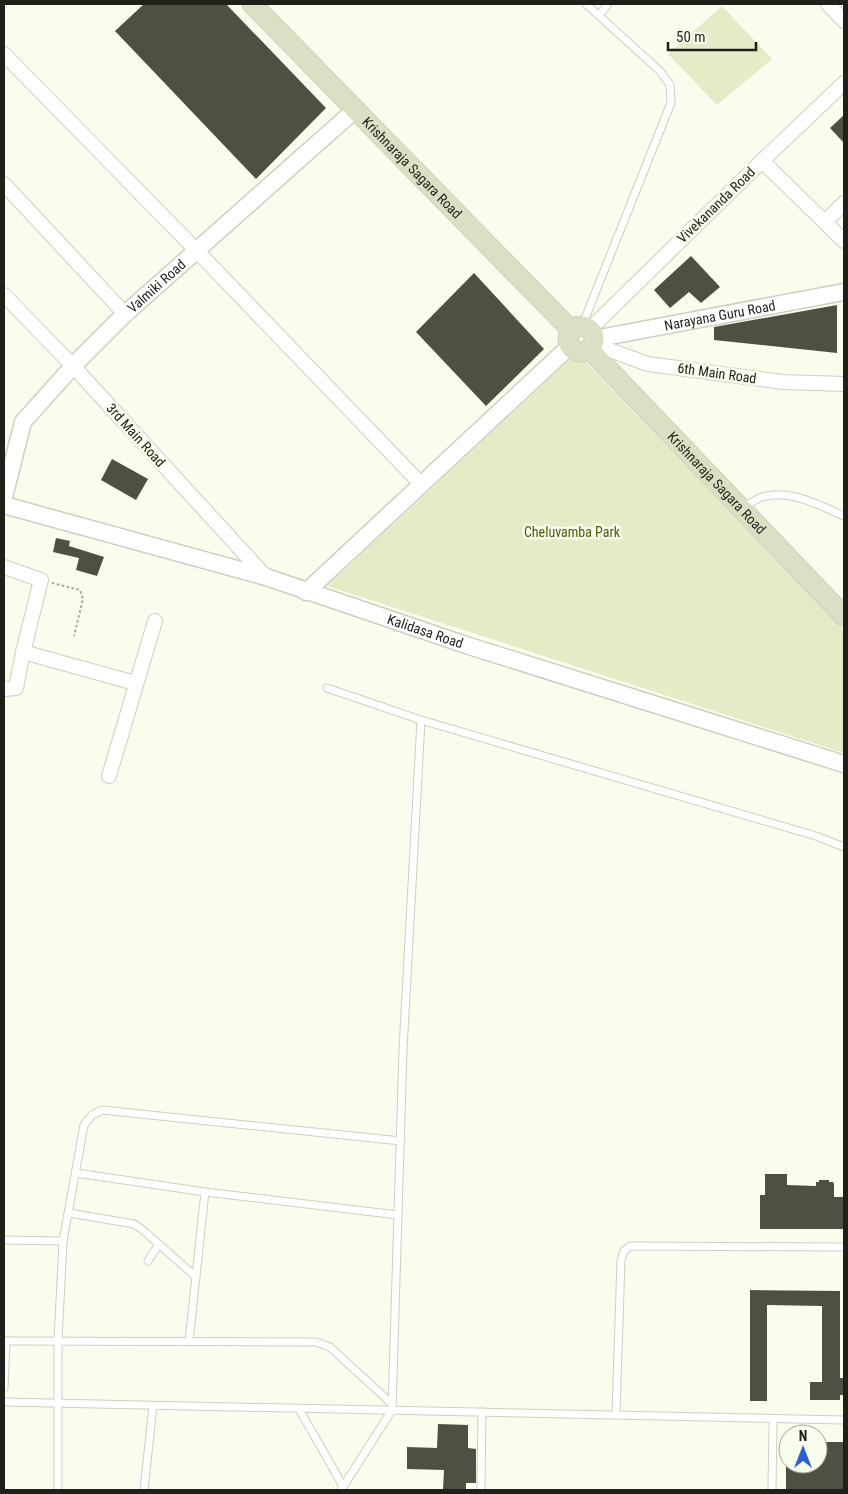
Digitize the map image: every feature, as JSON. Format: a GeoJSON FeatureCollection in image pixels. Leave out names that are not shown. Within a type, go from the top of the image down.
{"type":"FeatureCollection","features":[{"type":"Feature","properties":{"kind":"main road","name":"Krishnaraja Sagara Road"},"geometry":{"type":"LineString","coordinates":[[252,4],[584,338],[844,616]]}},
{"type":"Feature","properties":{"kind":"street"},"geometry":{"type":"LineString","coordinates":[[828,4],[844,21]]}},
{"type":"Feature","properties":{"kind":"street"},"geometry":{"type":"LineString","coordinates":[[4,54],[198,251],[421,484]]}},
{"type":"Feature","properties":{"kind":"street","name":"Vivekananda Road"},"geometry":{"type":"LineString","coordinates":[[584,338],[762,161],[844,83]]}},
{"type":"Feature","properties":{"kind":"street","name":"Valmiki Road"},"geometry":{"type":"LineString","coordinates":[[4,497],[23,422],[73,366],[125,314],[356,109]]}},
{"type":"Feature","properties":{"kind":"street"},"geometry":{"type":"LineString","coordinates":[[762,161],[844,241]]}},
{"type":"Feature","properties":{"kind":"street"},"geometry":{"type":"LineString","coordinates":[[4,184],[125,314]]}},
{"type":"Feature","properties":{"kind":"street"},"geometry":{"type":"LineString","coordinates":[[825,222],[844,203]]}},
{"type":"Feature","properties":{"kind":"street","name":"Narayana Guru Road"},"geometry":{"type":"LineString","coordinates":[[584,338],[844,292]]}},
{"type":"Feature","properties":{"kind":"street","name":"3rd Main Road"},"geometry":{"type":"LineString","coordinates":[[4,295],[73,366],[266,578]]}},
{"type":"Feature","properties":{"kind":"street"},"geometry":{"type":"LineString","coordinates":[[306,592],[421,484],[584,338]]}},
{"type":"Feature","properties":{"kind":"street","name":"6th Main Road"},"geometry":{"type":"LineString","coordinates":[[584,338],[648,364],[783,382],[844,384]]}},
{"type":"Feature","properties":{"kind":"street","name":"Kalidasa Road"},"geometry":{"type":"LineString","coordinates":[[4,505],[266,578],[466,645],[844,764]]}},
{"type":"Feature","properties":{"kind":"street"},"geometry":{"type":"LineString","coordinates":[[4,567],[40,580],[16,688],[4,690]]}},
{"type":"Feature","properties":{"kind":"street"},"geometry":{"type":"LineString","coordinates":[[109,776],[155,622]]}},
{"type":"Feature","properties":{"kind":"street"},"geometry":{"type":"LineString","coordinates":[[23,652],[136,683]]}},
{"type":"Feature","properties":{"kind":"lane"},"geometry":{"type":"LineString","coordinates":[[584,338],[671,102],[670,85],[660,71],[586,4]]}},
{"type":"Feature","properties":{"kind":"lane"},"geometry":{"type":"LineString","coordinates":[[599,16],[608,4]]}},
{"type":"Feature","properties":{"kind":"lane"},"geometry":{"type":"LineString","coordinates":[[742,509],[761,497],[787,494],[844,516]]}},
{"type":"Feature","properties":{"kind":"lane"},"geometry":{"type":"LineString","coordinates":[[327,688],[421,720],[816,836],[844,847]]}},
{"type":"Feature","properties":{"kind":"lane"},"geometry":{"type":"LineString","coordinates":[[299,1409],[342,1488],[392,1407],[403,1050],[421,720]]}},
{"type":"Feature","properties":{"kind":"lane"},"geometry":{"type":"LineString","coordinates":[[58,1490],[58,1340],[63,1241],[84,1124],[92,1115],[102,1110],[401,1141]]}},
{"type":"Feature","properties":{"kind":"lane"},"geometry":{"type":"LineString","coordinates":[[76,1173],[205,1192],[398,1216]]}},
{"type":"Feature","properties":{"kind":"lane"},"geometry":{"type":"LineString","coordinates":[[189,1341],[205,1192]]}},
{"type":"Feature","properties":{"kind":"lane"},"geometry":{"type":"LineString","coordinates":[[68,1212],[134,1224],[160,1244],[196,1277]]}},
{"type":"Feature","properties":{"kind":"lane"},"geometry":{"type":"LineString","coordinates":[[4,1240],[63,1241]]}},
{"type":"Feature","properties":{"kind":"lane"},"geometry":{"type":"LineString","coordinates":[[148,1261],[160,1244]]}},
{"type":"Feature","properties":{"kind":"lane"},"geometry":{"type":"LineString","coordinates":[[616,1414],[620,1260],[624,1251],[630,1246],[639,1244],[844,1247]]}},
{"type":"Feature","properties":{"kind":"lane"},"geometry":{"type":"LineString","coordinates":[[4,1388],[5,1340],[316,1342],[330,1346],[392,1407]]}},
{"type":"Feature","properties":{"kind":"lane"},"geometry":{"type":"LineString","coordinates":[[4,1402],[299,1409],[392,1407],[482,1412],[844,1420]]}},
{"type":"Feature","properties":{"kind":"lane"},"geometry":{"type":"LineString","coordinates":[[144,1490],[153,1406]]}},
{"type":"Feature","properties":{"kind":"lane"},"geometry":{"type":"LineString","coordinates":[[481,1490],[482,1412]]}},
{"type":"Feature","properties":{"kind":"lane"},"geometry":{"type":"LineString","coordinates":[[772,1419],[772,1490]]}},
{"type":"Feature","properties":{"kind":"path"},"geometry":{"type":"LineString","coordinates":[[40,580],[80,590],[83,599],[74,636]]}},
{"type":"Feature","properties":{"kind":"green space"},"geometry":{"type":"Polygon","coordinates":[[[722,6],[772,59],[717,105],[668,54],[722,6]]]}},
{"type":"Feature","properties":{"kind":"green space","name":"Cheluvamba Park"},"geometry":{"type":"Polygon","coordinates":[[[577,353],[844,630],[844,753],[327,586],[577,353]]]}},
{"type":"Feature","properties":{"kind":"building"},"geometry":{"type":"Polygon","coordinates":[[[144,4],[226,4],[326,108],[256,179],[115,31],[144,4]]]}},
{"type":"Feature","properties":{"kind":"building"},"geometry":{"type":"Polygon","coordinates":[[[844,115],[844,143],[830,128],[844,115]]]}},
{"type":"Feature","properties":{"kind":"building"},"geometry":{"type":"Polygon","coordinates":[[[691,256],[720,287],[701,303],[689,292],[670,308],[654,290],[691,256]]]}},
{"type":"Feature","properties":{"kind":"building"},"geometry":{"type":"Polygon","coordinates":[[[474,273],[544,349],[486,406],[416,332],[474,273]]]}},
{"type":"Feature","properties":{"kind":"building"},"geometry":{"type":"Polygon","coordinates":[[[837,305],[837,353],[714,340],[714,327],[837,305]]]}},
{"type":"Feature","properties":{"kind":"building"},"geometry":{"type":"Polygon","coordinates":[[[112,459],[148,479],[136,500],[101,480],[112,459]]]}},
{"type":"Feature","properties":{"kind":"building"},"geometry":{"type":"Polygon","coordinates":[[[56,538],[70,541],[69,546],[104,557],[97,576],[76,570],[79,558],[53,552],[56,538]]]}},
{"type":"Feature","properties":{"kind":"building"},"geometry":{"type":"Polygon","coordinates":[[[765,1174],[787,1174],[787,1185],[816,1186],[816,1182],[819,1182],[819,1180],[833,1182],[834,1197],[843,1197],[843,1229],[760,1229],[760,1195],[765,1195],[765,1174]]]}},
{"type":"Feature","properties":{"kind":"building"},"geometry":{"type":"Polygon","coordinates":[[[750,1290],[840,1291],[840,1378],[844,1378],[844,1395],[840,1395],[840,1400],[810,1400],[810,1382],[822,1382],[822,1306],[767,1305],[767,1401],[750,1401],[750,1290]]]}},
{"type":"Feature","properties":{"kind":"building"},"geometry":{"type":"Polygon","coordinates":[[[438,1424],[468,1425],[468,1448],[476,1449],[476,1483],[466,1483],[466,1490],[443,1490],[444,1470],[407,1469],[407,1447],[437,1448],[438,1424]]]}},
{"type":"Feature","properties":{"kind":"building"},"geometry":{"type":"Polygon","coordinates":[[[828,1442],[844,1442],[844,1490],[786,1490],[786,1474],[828,1474],[828,1442]]]}}]}
